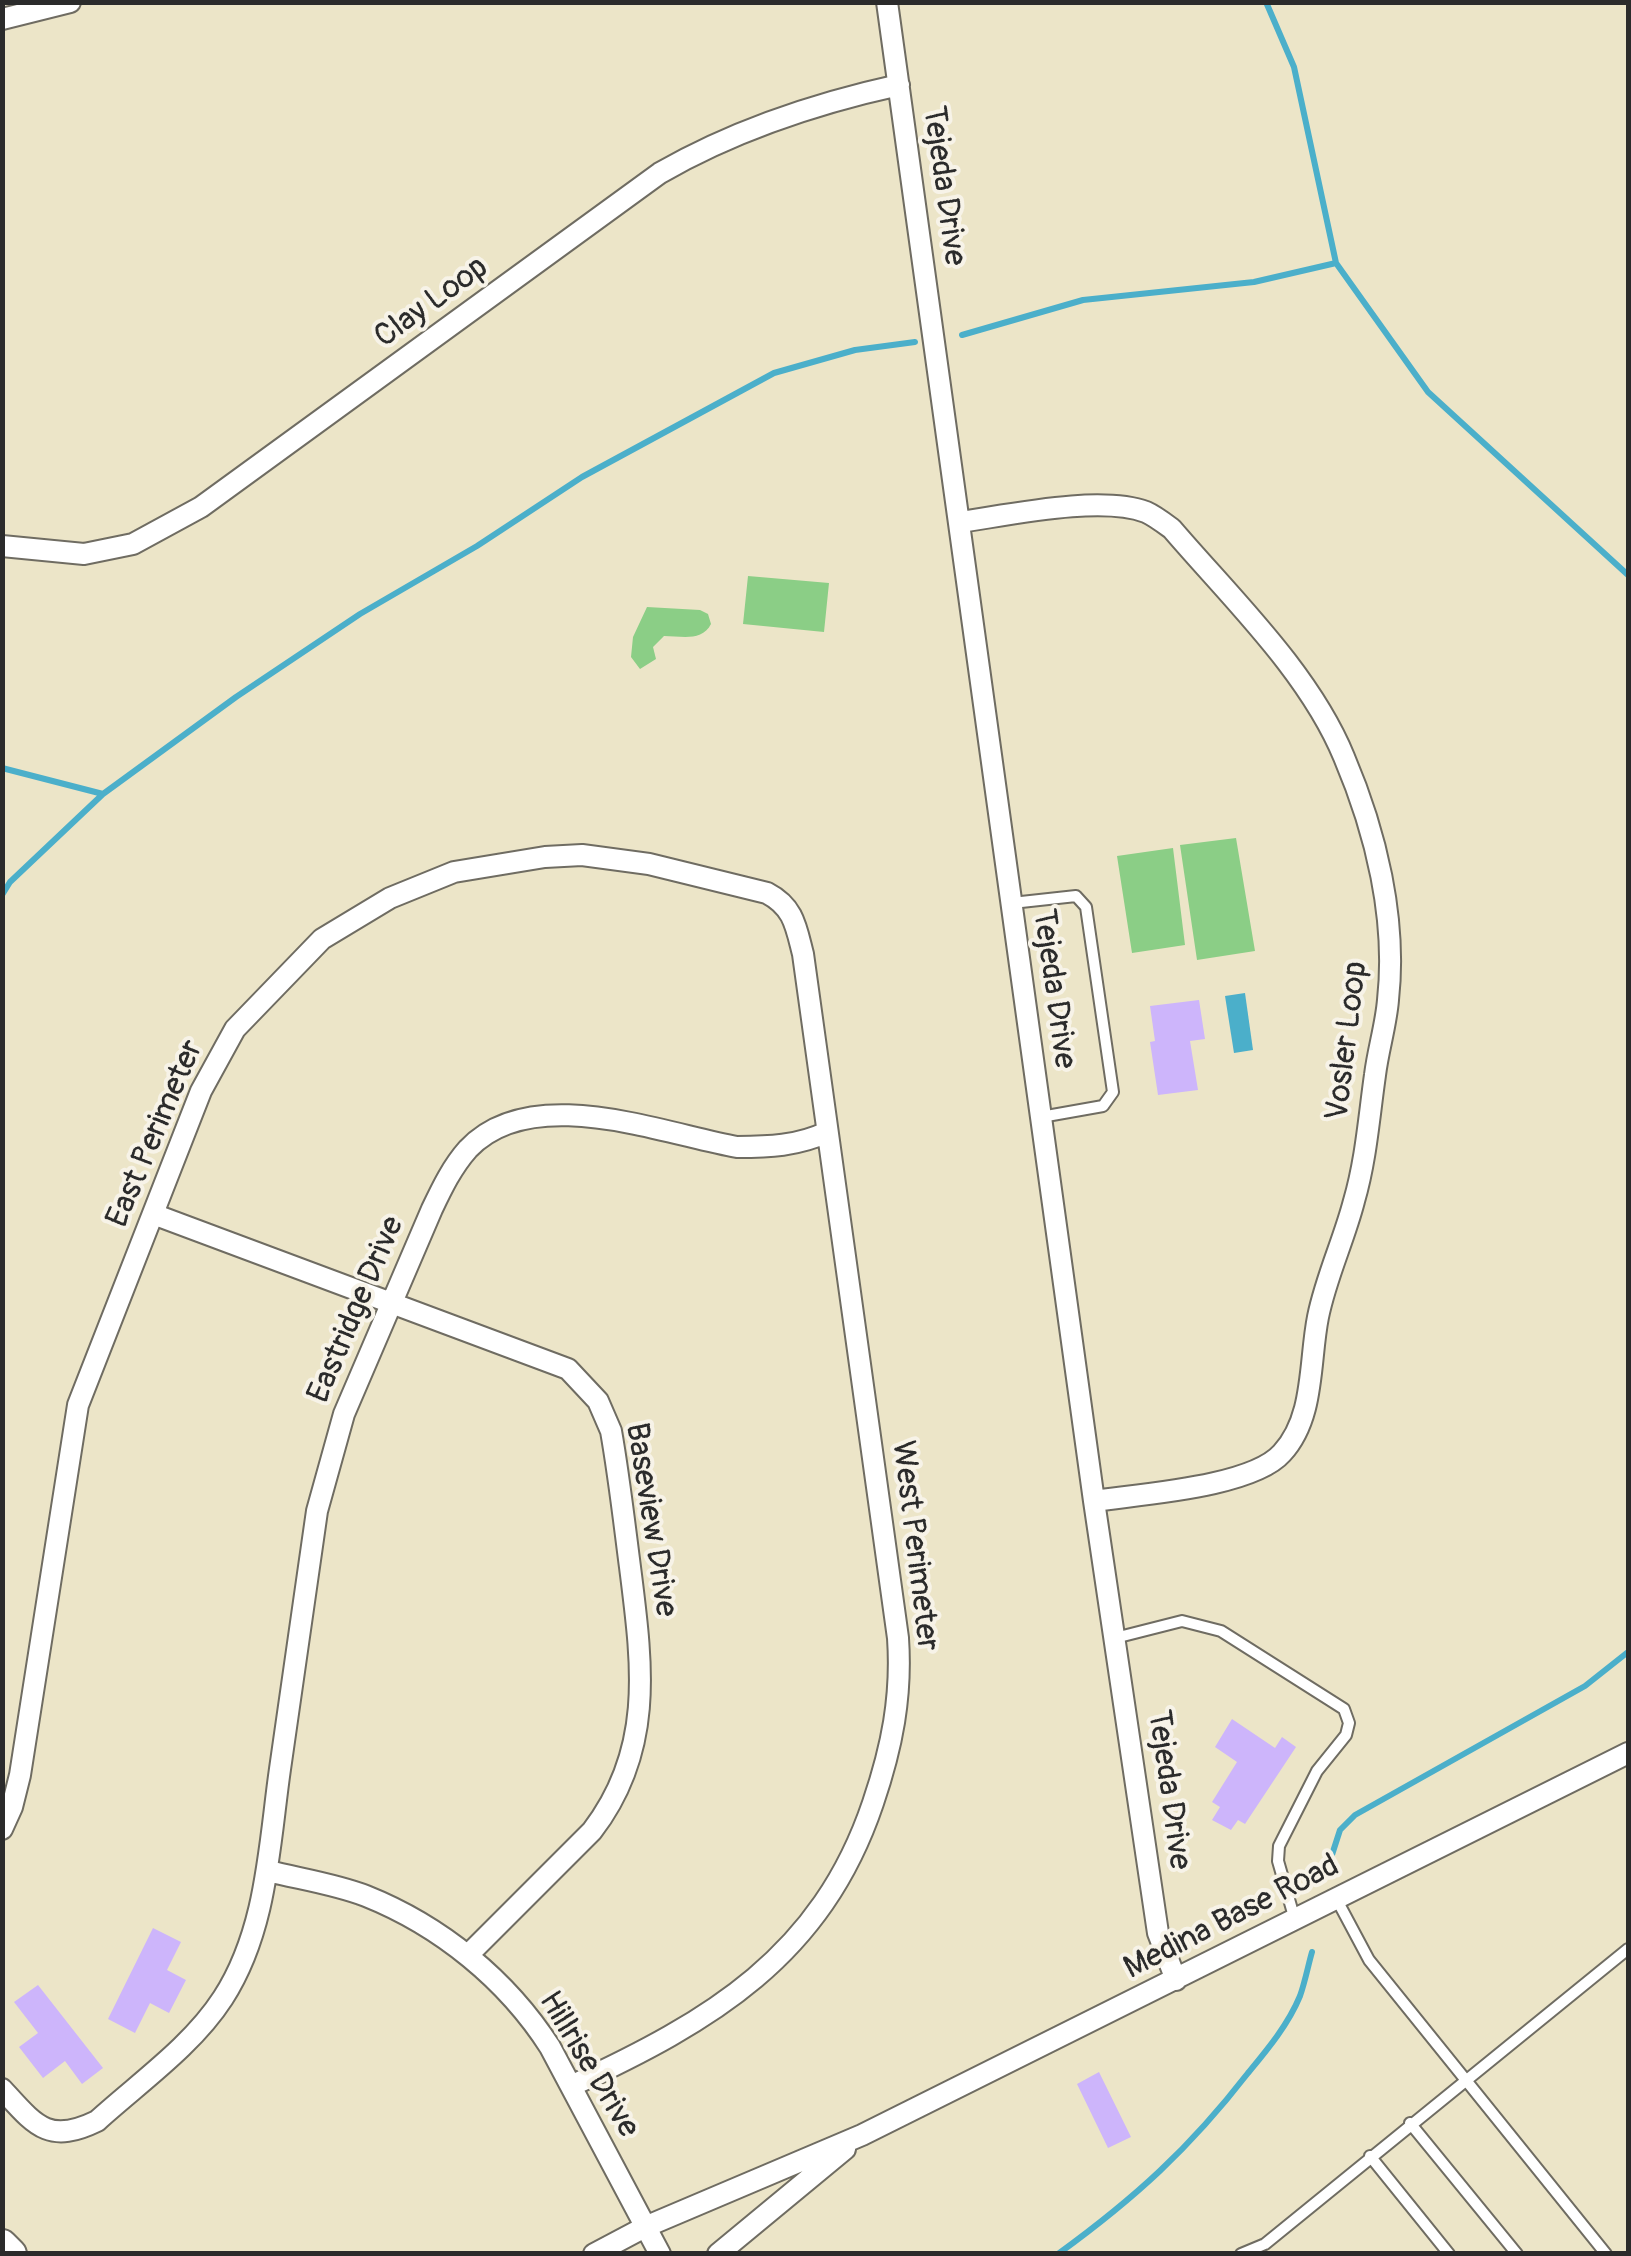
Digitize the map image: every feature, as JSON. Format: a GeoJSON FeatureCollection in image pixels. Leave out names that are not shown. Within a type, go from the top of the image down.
{"type":"FeatureCollection","features":[{"type":"Feature","properties":{"kind":"street"},"geometry":{"type":"LineString","coordinates":[[2,20],[70,2]]}},
{"type":"Feature","properties":{"kind":"street","name":"Tejeda Drive"},"geometry":{"type":"LineString","coordinates":[[887,2],[1094,1501],[1158,1932],[1176,1980]]}},
{"type":"Feature","properties":{"kind":"street","name":"Clay Loop"},"geometry":{"type":"LineString","coordinates":[[2,546],[84,554],[134,544],[202,507],[660,173],[722,141],[849,96],[899,85]]}},
{"type":"Feature","properties":{"kind":"street","name":"Vosler Loop"},"geometry":{"type":"LineString","coordinates":[[960,522],[1103,506],[1149,513],[1172,528],[1302,682],[1324,716],[1343,754],[1372,836],[1387,912],[1388,1002],[1378,1047],[1364,1159],[1318,1313],[1309,1388],[1295,1436],[1269,1465],[1245,1475],[1094,1501]]}},
{"type":"Feature","properties":{"kind":"street","name":"East Perimeter"},"geometry":{"type":"LineString","coordinates":[[2,1829],[20,1775],[78,1405],[201,1091],[235,1028],[322,938],[390,898],[454,872],[582,855],[648,864],[758,890]]}},
{"type":"Feature","properties":{"kind":"street","name":"West Perimeter"},"geometry":{"type":"LineString","coordinates":[[571,2086],[693,2024],[788,1950],[817,1916],[862,1837],[885,1771],[898,1703],[898,1638],[803,954],[792,911],[781,900],[758,890]]}},
{"type":"Feature","properties":{"kind":"street","name":"Eastridge Drive"},"geometry":{"type":"LineString","coordinates":[[268,1871],[317,1511],[344,1414],[448,1176],[470,1147],[496,1129],[521,1120],[571,1113],[737,1146],[808,1141],[826,1132]]}},
{"type":"Feature","properties":{"kind":"street","name":"Baseview Drive"},"geometry":{"type":"LineString","coordinates":[[153,1214],[568,1369],[598,1401],[611,1431],[641,1656],[642,1697],[637,1731],[624,1776],[608,1810],[592,1831],[469,1954]]}},
{"type":"Feature","properties":{"kind":"street","name":"Medina Base Road"},"geometry":{"type":"LineString","coordinates":[[594,2254],[645,2227],[862,2135],[1628,1753]]}},
{"type":"Feature","properties":{"kind":"street"},"geometry":{"type":"LineString","coordinates":[[2,2089],[44,2130],[64,2133],[98,2121],[196,2031],[222,2000],[246,1951],[268,1871]]}},
{"type":"Feature","properties":{"kind":"street","name":"Hillrise Drive"},"geometry":{"type":"LineString","coordinates":[[268,1871],[366,1896],[469,1954],[532,2019],[660,2254]]}},
{"type":"Feature","properties":{"kind":"street","name":"Medina Base Road"},"geometry":{"type":"LineString","coordinates":[[718,2254],[862,2135]]}},
{"type":"Feature","properties":{"kind":"street"},"geometry":{"type":"LineString","coordinates":[[2,2245],[10,2254]]}},
{"type":"Feature","properties":{"kind":"lane"},"geometry":{"type":"LineString","coordinates":[[1011,903],[1076,896],[1086,907],[1114,1092],[1102,1106],[1041,1117]]}},
{"type":"Feature","properties":{"kind":"lane"},"geometry":{"type":"LineString","coordinates":[[1115,1638],[1182,1620],[1221,1631],[1344,1709],[1349,1724],[1346,1734],[1318,1771],[1279,1846],[1278,1861],[1295,1920]]}},
{"type":"Feature","properties":{"kind":"lane"},"geometry":{"type":"LineString","coordinates":[[1337,1900],[1369,1960],[1606,2254]]}},
{"type":"Feature","properties":{"kind":"lane"},"geometry":{"type":"LineString","coordinates":[[1241,2254],[1265,2244],[1628,1949]]}},
{"type":"Feature","properties":{"kind":"lane"},"geometry":{"type":"LineString","coordinates":[[1410,2123],[1517,2254]]}},
{"type":"Feature","properties":{"kind":"lane"},"geometry":{"type":"LineString","coordinates":[[1370,2156],[1449,2254]]}},
{"type":"Feature","properties":{"kind":"green space"},"geometry":{"type":"Polygon","coordinates":[[[748,576],[829,583],[824,632],[743,624],[748,576]]]}},
{"type":"Feature","properties":{"kind":"green space"},"geometry":{"type":"Polygon","coordinates":[[[647,607],[700,610],[708,614],[711,624],[697,636],[664,636],[653,647],[656,659],[640,669],[631,657],[633,637],[647,607]]]}},
{"type":"Feature","properties":{"kind":"green space"},"geometry":{"type":"Polygon","coordinates":[[[1236,838],[1255,951],[1197,960],[1180,845],[1236,838]]]}},
{"type":"Feature","properties":{"kind":"green space"},"geometry":{"type":"Polygon","coordinates":[[[1173,848],[1185,945],[1132,953],[1117,856],[1173,848]]]}},
{"type":"Feature","properties":{"kind":"water"},"geometry":{"type":"Polygon","coordinates":[[[1245,993],[1253,1050],[1234,1053],[1225,996],[1245,993]]]}},
{"type":"Feature","properties":{"kind":"building"},"geometry":{"type":"Polygon","coordinates":[[[1199,1000],[1205,1039],[1190,1041],[1198,1090],[1158,1095],[1150,1042],[1155,1041],[1150,1006],[1199,1000]]]}},
{"type":"Feature","properties":{"kind":"building"},"geometry":{"type":"Polygon","coordinates":[[[1232,1719],[1275,1748],[1282,1737],[1296,1747],[1245,1824],[1238,1820],[1231,1830],[1212,1820],[1220,1807],[1212,1802],[1237,1762],[1215,1747],[1232,1719]]]}},
{"type":"Feature","properties":{"kind":"building"},"geometry":{"type":"Polygon","coordinates":[[[153,1928],[181,1942],[167,1970],[186,1980],[169,2013],[150,2003],[135,2033],[108,2019],[153,1928]]]}},
{"type":"Feature","properties":{"kind":"building"},"geometry":{"type":"Polygon","coordinates":[[[38,1985],[103,2068],[82,2084],[65,2061],[43,2078],[19,2047],[38,2033],[14,2002],[38,1985]]]}},
{"type":"Feature","properties":{"kind":"building"},"geometry":{"type":"Polygon","coordinates":[[[1099,2072],[1131,2137],[1108,2148],[1077,2084],[1099,2072]]]}},
{"type":"Feature","properties":{"kind":"waterway"},"geometry":{"type":"LineString","coordinates":[[1266,2],[1294,67],[1336,263],[1428,392],[1628,575]]}},
{"type":"Feature","properties":{"kind":"waterway"},"geometry":{"type":"LineString","coordinates":[[962,335],[1083,300],[1254,282],[1336,263]]}},
{"type":"Feature","properties":{"kind":"waterway"},"geometry":{"type":"LineString","coordinates":[[2,895],[10,882],[103,794],[236,697],[360,614],[477,546],[582,477],[774,373],[855,350],[915,342]]}},
{"type":"Feature","properties":{"kind":"waterway"},"geometry":{"type":"LineString","coordinates":[[2,768],[103,794]]}},
{"type":"Feature","properties":{"kind":"waterway"},"geometry":{"type":"LineString","coordinates":[[1329,1864],[1340,1830],[1355,1815],[1585,1686],[1628,1652]]}},
{"type":"Feature","properties":{"kind":"waterway"},"geometry":{"type":"LineString","coordinates":[[1058,2254],[1160,2171],[1226,2100],[1289,2017],[1300,1996],[1312,1952]]}}]}
